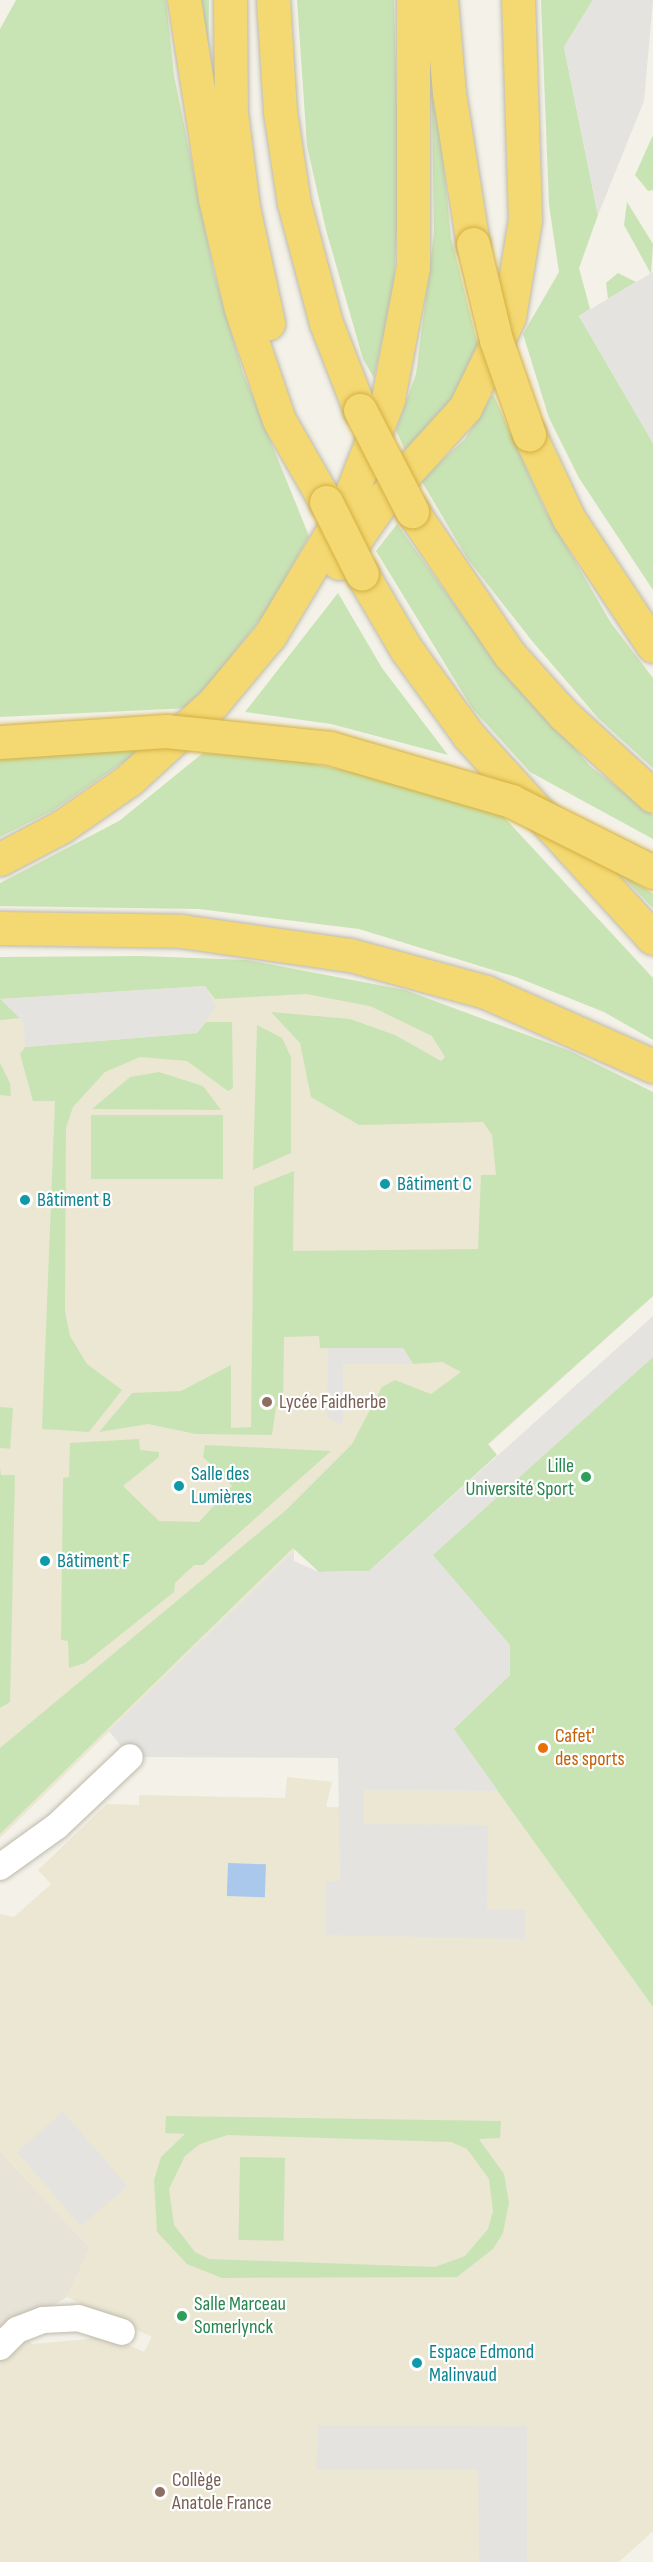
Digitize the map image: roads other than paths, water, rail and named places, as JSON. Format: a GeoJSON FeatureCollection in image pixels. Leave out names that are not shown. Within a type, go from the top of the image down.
{"type":"FeatureCollection","features":[{"type":"Feature","properties":{"kind":"highway"},"geometry":{"type":"LineString","coordinates":[[184,0],[208,158],[241,309],[279,420],[326,502],[362,574],[406,649],[469,736],[653,938]]}},
{"type":"Feature","properties":{"kind":"highway"},"geometry":{"type":"LineString","coordinates":[[230,0],[231,113],[250,244],[275,349],[326,502]]}},
{"type":"Feature","properties":{"kind":"highway"},"geometry":{"type":"LineString","coordinates":[[273,0],[280,112],[294,203],[318,296],[360,410],[412,511],[450,573],[524,670],[653,796]]}},
{"type":"Feature","properties":{"kind":"highway"},"geometry":{"type":"LineString","coordinates":[[0,858],[61,827],[146,767],[214,702],[270,635],[345,510],[399,361],[416,232],[413,0]]}},
{"type":"Feature","properties":{"kind":"highway"},"geometry":{"type":"LineString","coordinates":[[441,0],[449,93],[473,244],[496,340],[529,434],[569,519],[653,646]]}},
{"type":"Feature","properties":{"kind":"highway"},"geometry":{"type":"LineString","coordinates":[[458,0],[473,244]]}},
{"type":"Feature","properties":{"kind":"highway"},"geometry":{"type":"LineString","coordinates":[[270,635],[298,625],[386,495],[465,408],[504,334],[519,280],[525,219],[518,0]]}},
{"type":"Feature","properties":{"kind":"highway"},"geometry":{"type":"LineString","coordinates":[[0,742],[166,731],[330,748],[511,801],[653,872]]}},
{"type":"Feature","properties":{"kind":"highway"},"geometry":{"type":"LineString","coordinates":[[0,928],[181,931],[350,955],[486,992],[653,1066]]}},
{"type":"Feature","properties":{"kind":"street"},"geometry":{"type":"LineString","coordinates":[[0,1867],[57,1826],[130,1757]]}},
{"type":"Feature","properties":{"kind":"street"},"geometry":{"type":"LineString","coordinates":[[0,2347],[17,2330],[43,2320],[78,2318],[122,2332]]}},
{"type":"Feature","properties":{"kind":"water"},"geometry":{"type":"Polygon","coordinates":[[[228,1863],[266,1864],[265,1897],[227,1896],[228,1863]]]}},
{"type":"Feature","properties":{"kind":"place","name":"Bâtiment C"},"geometry":{"type":"Point","coordinates":[385,1184]}},
{"type":"Feature","properties":{"kind":"place","name":"Bâtiment B"},"geometry":{"type":"Point","coordinates":[25,1200]}},
{"type":"Feature","properties":{"kind":"place","name":"Lycée Faidherbe"},"geometry":{"type":"Point","coordinates":[267,1402]}},
{"type":"Feature","properties":{"kind":"place","name":"Lille Université Sport"},"geometry":{"type":"Point","coordinates":[586,1477]}},
{"type":"Feature","properties":{"kind":"place","name":"Salle des Lumières"},"geometry":{"type":"Point","coordinates":[179,1486]}},
{"type":"Feature","properties":{"kind":"place","name":"Bâtiment F"},"geometry":{"type":"Point","coordinates":[45,1561]}},
{"type":"Feature","properties":{"kind":"place","name":"Cafet' des sports"},"geometry":{"type":"Point","coordinates":[543,1748]}},
{"type":"Feature","properties":{"kind":"place","name":"Salle Marceau Somerlynck"},"geometry":{"type":"Point","coordinates":[182,2316]}},
{"type":"Feature","properties":{"kind":"place","name":"Espace Edmond Malinvaud"},"geometry":{"type":"Point","coordinates":[417,2363]}},
{"type":"Feature","properties":{"kind":"place","name":"Collège Anatole France"},"geometry":{"type":"Point","coordinates":[160,2492]}}]}
